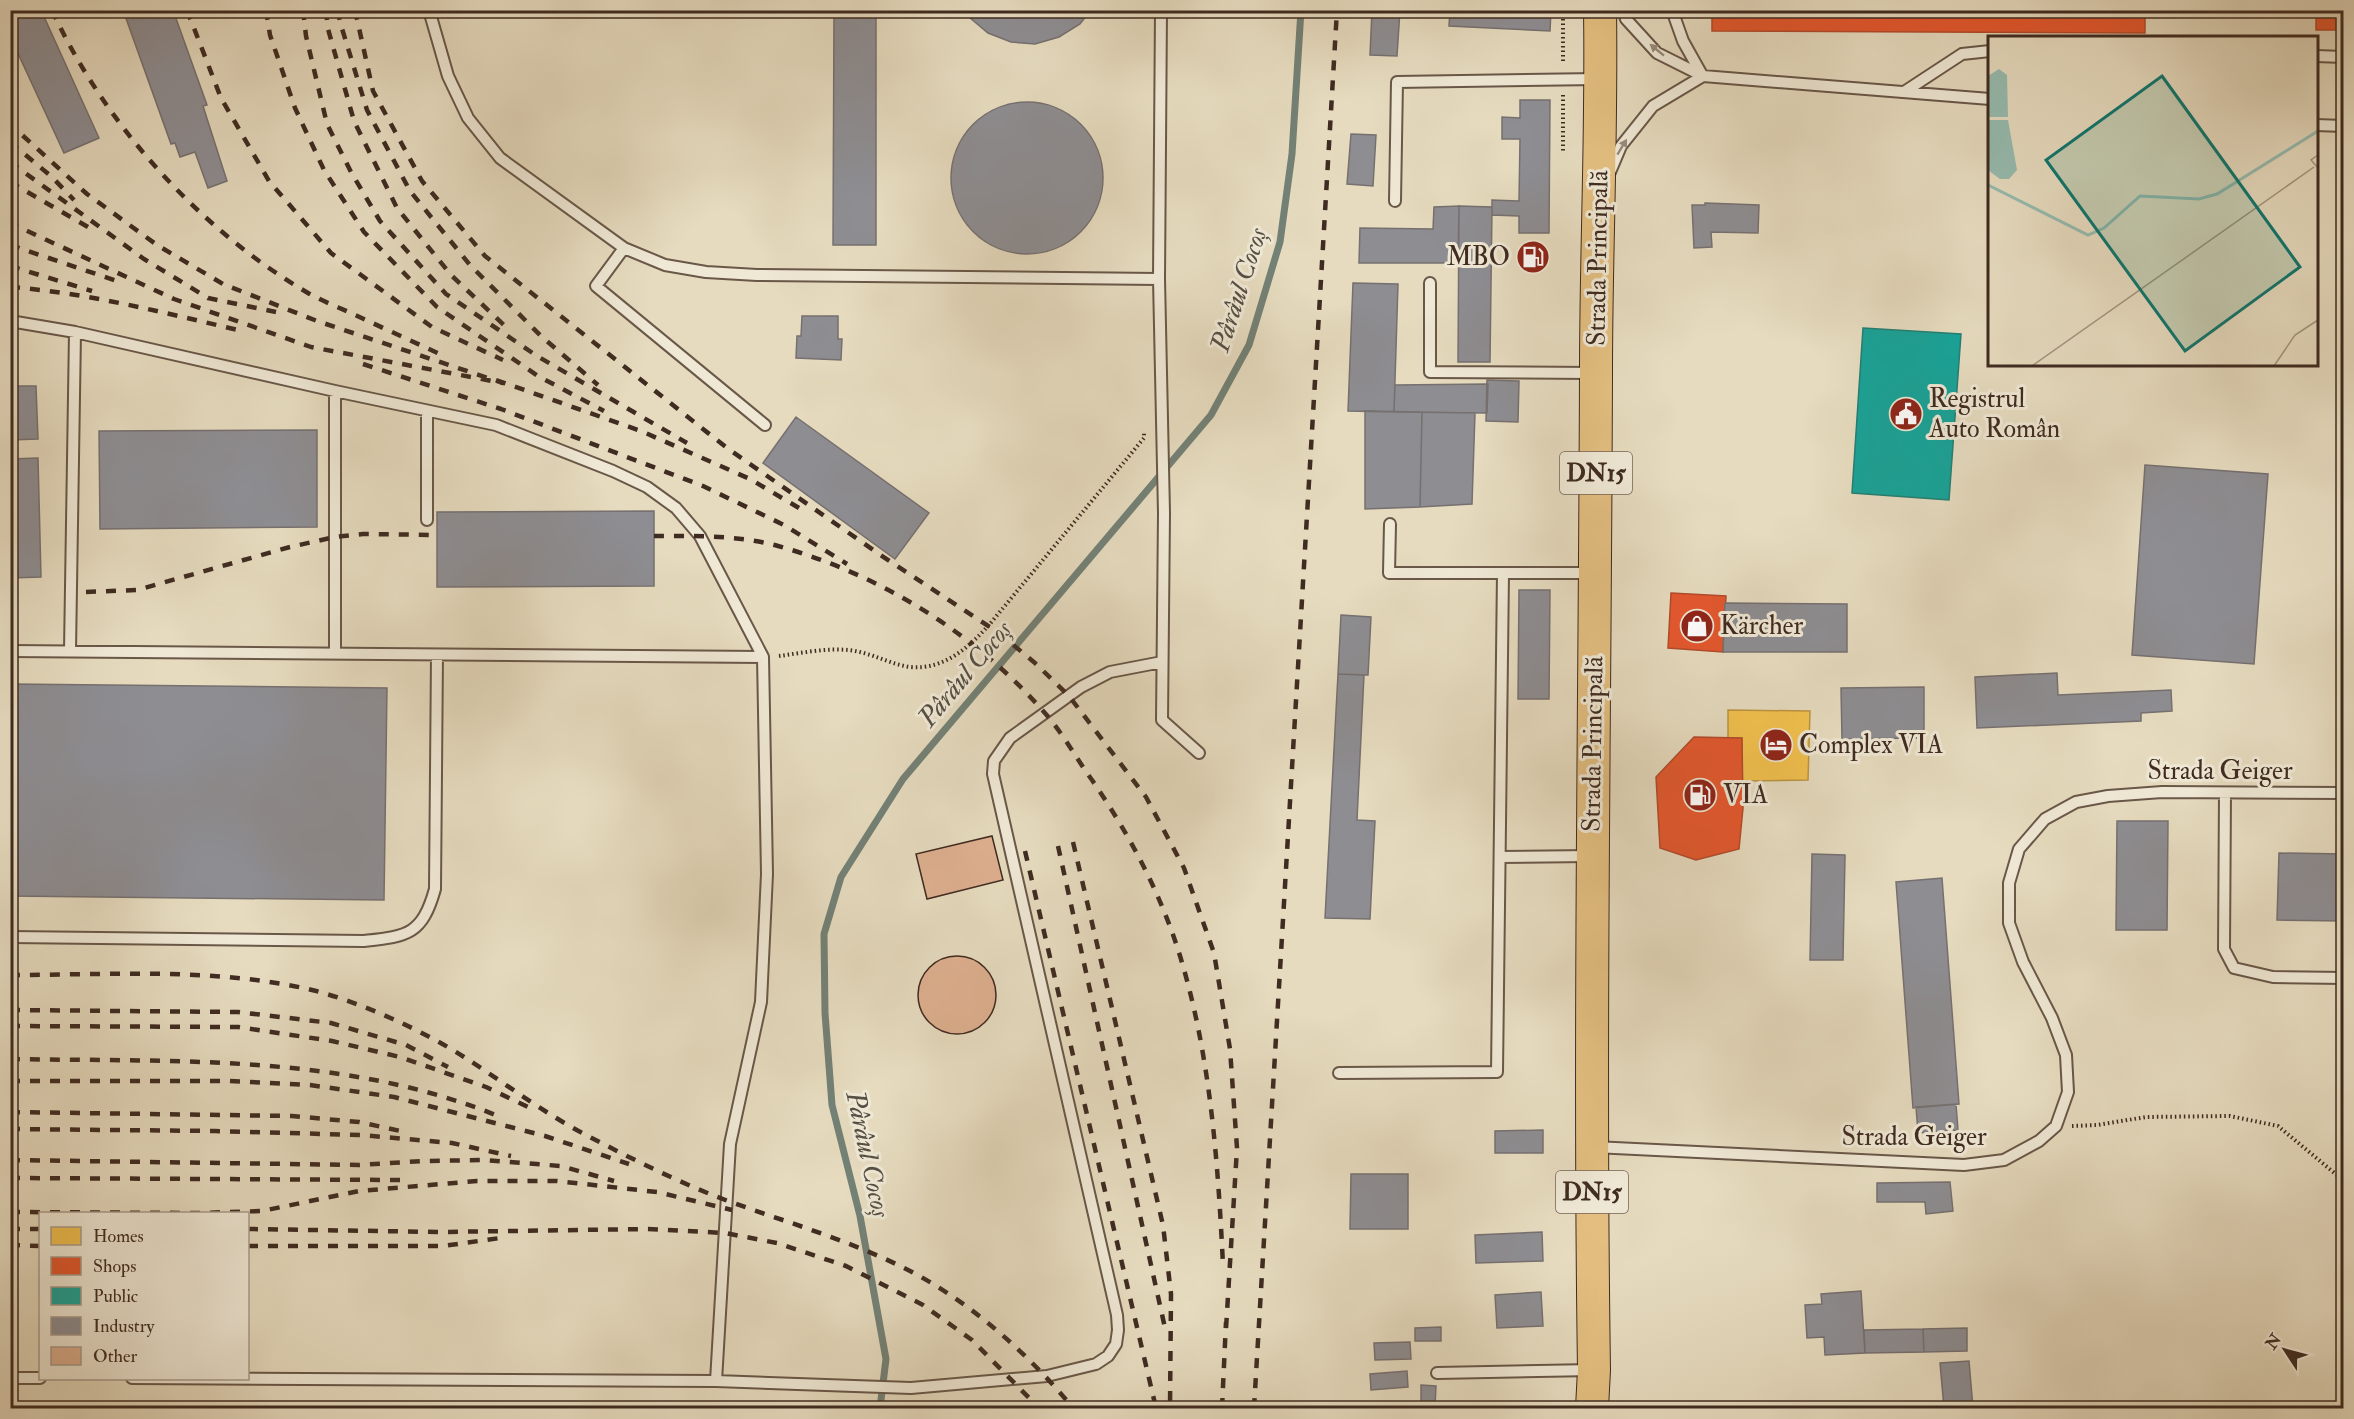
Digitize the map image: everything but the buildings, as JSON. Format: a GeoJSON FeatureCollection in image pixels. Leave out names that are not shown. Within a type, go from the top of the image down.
{"type":"FeatureCollection","features":[{"type":"Feature","properties":{"kind":"main road","name":"DN15"},"geometry":{"type":"LineString","coordinates":[[1600,10],[1601,79]]}},
{"type":"Feature","properties":{"kind":"main road","name":"Strada Principală"},"geometry":{"type":"LineString","coordinates":[[1592,1408],[1594,1370],[1592,856],[1601,79]]}},
{"type":"Feature","properties":{"kind":"lane"},"geometry":{"type":"LineString","coordinates":[[429,10],[448,76],[468,118],[500,158],[624,248],[665,265],[716,273],[757,275],[1159,279]]}},
{"type":"Feature","properties":{"kind":"lane"},"geometry":{"type":"LineString","coordinates":[[1161,10],[1159,279],[1164,513],[1162,720],[1199,753]]}},
{"type":"Feature","properties":{"kind":"lane"},"geometry":{"type":"LineString","coordinates":[[1623,10],[1626,19],[1657,53],[1703,76],[1988,99]]}},
{"type":"Feature","properties":{"kind":"lane"},"geometry":{"type":"LineString","coordinates":[[1672,10],[1683,41],[1703,76]]}},
{"type":"Feature","properties":{"kind":"lane"},"geometry":{"type":"LineString","coordinates":[[1904,92],[1962,54],[1988,51]]}},
{"type":"Feature","properties":{"kind":"lane"},"geometry":{"type":"LineString","coordinates":[[2318,56],[2343,57]]}},
{"type":"Feature","properties":{"kind":"lane"},"geometry":{"type":"LineString","coordinates":[[1598,200],[1621,146],[1653,106],[1703,76]]}},
{"type":"Feature","properties":{"kind":"lane"},"geometry":{"type":"LineString","coordinates":[[1395,201],[1397,82],[1601,79]]}},
{"type":"Feature","properties":{"kind":"lane"},"geometry":{"type":"LineString","coordinates":[[2318,125],[2343,126]]}},
{"type":"Feature","properties":{"kind":"lane"},"geometry":{"type":"LineString","coordinates":[[624,248],[596,286],[765,425]]}},
{"type":"Feature","properties":{"kind":"lane"},"geometry":{"type":"LineString","coordinates":[[1430,283],[1430,372],[1596,373]]}},
{"type":"Feature","properties":{"kind":"lane"},"geometry":{"type":"LineString","coordinates":[[10,321],[75,332],[496,425],[647,486],[676,508],[699,536],[763,657],[767,874],[761,1002],[730,1144],[716,1381]]}},
{"type":"Feature","properties":{"kind":"lane"},"geometry":{"type":"LineString","coordinates":[[70,651],[75,332]]}},
{"type":"Feature","properties":{"kind":"lane"},"geometry":{"type":"LineString","coordinates":[[335,391],[335,654]]}},
{"type":"Feature","properties":{"kind":"lane"},"geometry":{"type":"LineString","coordinates":[[427,520],[428,411]]}},
{"type":"Feature","properties":{"kind":"lane"},"geometry":{"type":"LineString","coordinates":[[1390,524],[1389,573],[1594,573]]}},
{"type":"Feature","properties":{"kind":"lane"},"geometry":{"type":"LineString","coordinates":[[1339,1073],[1497,1072],[1503,573]]}},
{"type":"Feature","properties":{"kind":"lane"},"geometry":{"type":"LineString","coordinates":[[10,651],[763,657]]}},
{"type":"Feature","properties":{"kind":"lane"},"geometry":{"type":"LineString","coordinates":[[10,937],[363,941],[389,938],[413,931],[428,914],[435,889],[437,656]]}},
{"type":"Feature","properties":{"kind":"lane"},"geometry":{"type":"LineString","coordinates":[[249,1379],[716,1381],[859,1388],[911,1388],[1047,1377],[1096,1364],[1108,1356],[1116,1344],[1117,1315],[993,774],[994,761],[1010,738],[1081,687],[1110,672],[1162,662]]}},
{"type":"Feature","properties":{"kind":"lane","name":"Strada Geiger"},"geometry":{"type":"LineString","coordinates":[[1593,1147],[1964,1165],[2004,1160],[2039,1141],[2056,1126],[2068,1092],[2066,1055],[2052,1018],[2023,962],[2009,923],[2008,884],[2019,849],[2045,819],[2076,801],[2162,792],[2343,793]]}},
{"type":"Feature","properties":{"kind":"lane"},"geometry":{"type":"LineString","coordinates":[[2225,793],[2224,949],[2234,968],[2273,977],[2343,978]]}},
{"type":"Feature","properties":{"kind":"lane"},"geometry":{"type":"LineString","coordinates":[[1500,857],[1592,856]]}},
{"type":"Feature","properties":{"kind":"lane"},"geometry":{"type":"LineString","coordinates":[[1437,1373],[1594,1370]]}},
{"type":"Feature","properties":{"kind":"lane"},"geometry":{"type":"LineString","coordinates":[[10,1378],[39,1378]]}},
{"type":"Feature","properties":{"kind":"path"},"geometry":{"type":"LineString","coordinates":[[763,657],[847,650],[869,654],[910,667],[937,665],[957,655],[989,625],[1137,447],[1144,438],[1144,427]]}},
{"type":"Feature","properties":{"kind":"path"},"geometry":{"type":"LineString","coordinates":[[2056,1126],[2097,1125],[2146,1117],[2230,1116],[2278,1126],[2343,1181]]}},
{"type":"Feature","properties":{"kind":"waterway","name":"Pârâul Cocoș"},"geometry":{"type":"LineString","coordinates":[[880,1408],[886,1359],[860,1216],[832,1105],[825,1013],[824,934],[841,877],[903,779],[1211,415],[1249,345],[1280,242],[1292,154],[1301,10]]}},
{"type":"Feature","properties":{"kind":"railway"},"geometry":{"type":"LineString","coordinates":[[52,10],[73,52],[127,133],[193,206],[268,267],[308,293],[444,356]]}},
{"type":"Feature","properties":{"kind":"railway"},"geometry":{"type":"LineString","coordinates":[[187,10],[221,98],[269,181],[331,253],[432,327],[503,360]]}},
{"type":"Feature","properties":{"kind":"railway"},"geometry":{"type":"LineString","coordinates":[[266,10],[270,35],[295,108],[324,170],[364,232],[437,307],[538,376],[604,411]]}},
{"type":"Feature","properties":{"kind":"railway"},"geometry":{"type":"LineString","coordinates":[[303,10],[306,36],[327,124],[351,172],[380,221],[446,294],[537,356],[687,443]]}},
{"type":"Feature","properties":{"kind":"railway"},"geometry":{"type":"LineString","coordinates":[[326,10],[328,29],[354,121],[397,208],[451,275],[506,327]]}},
{"type":"Feature","properties":{"kind":"railway"},"geometry":{"type":"LineString","coordinates":[[338,10],[367,110],[410,191],[470,265],[541,336],[598,385]]}},
{"type":"Feature","properties":{"kind":"railway"},"geometry":{"type":"LineString","coordinates":[[355,10],[373,91],[422,181],[485,256],[727,448],[879,554],[999,633],[1069,696],[1146,797],[1184,868],[1214,953],[1230,1049],[1237,1148],[1226,1329]]}},
{"type":"Feature","properties":{"kind":"railway"},"geometry":{"type":"LineString","coordinates":[[1254,1408],[1337,10]]}},
{"type":"Feature","properties":{"kind":"railway"},"geometry":{"type":"LineString","coordinates":[[10,120],[21,134],[87,194],[157,245],[223,284],[317,321],[503,383],[311,347],[174,299],[10,223]]}},
{"type":"Feature","properties":{"kind":"railway"},"geometry":{"type":"LineString","coordinates":[[10,142],[52,177],[74,200]]}},
{"type":"Feature","properties":{"kind":"railway"},"geometry":{"type":"LineString","coordinates":[[10,162],[144,259],[208,298],[276,312]]}},
{"type":"Feature","properties":{"kind":"railway"},"geometry":{"type":"LineString","coordinates":[[10,182],[95,231]]}},
{"type":"Feature","properties":{"kind":"railway"},"geometry":{"type":"LineString","coordinates":[[10,245],[117,281]]}},
{"type":"Feature","properties":{"kind":"railway"},"geometry":{"type":"LineString","coordinates":[[10,266],[92,291]]}},
{"type":"Feature","properties":{"kind":"railway"},"geometry":{"type":"LineString","coordinates":[[10,287],[98,299],[242,331]]}},
{"type":"Feature","properties":{"kind":"railway"},"geometry":{"type":"LineString","coordinates":[[363,364],[501,409],[703,486],[784,525],[847,564]]}},
{"type":"Feature","properties":{"kind":"railway"},"geometry":{"type":"LineString","coordinates":[[496,380],[641,431],[750,479],[799,508]]}},
{"type":"Feature","properties":{"kind":"railway"},"geometry":{"type":"LineString","coordinates":[[86,592],[137,590],[290,547],[335,537],[363,534],[437,535]]}},
{"type":"Feature","properties":{"kind":"railway"},"geometry":{"type":"LineString","coordinates":[[654,536],[716,537],[763,542],[816,558],[852,573],[888,590],[956,632],[1017,683],[1051,720],[1133,846],[1156,893],[1183,966],[1193,1003],[1212,1114],[1223,1265]]}},
{"type":"Feature","properties":{"kind":"railway"},"geometry":{"type":"LineString","coordinates":[[1073,842],[1163,1225],[1171,1294],[1170,1408]]}},
{"type":"Feature","properties":{"kind":"railway"},"geometry":{"type":"LineString","coordinates":[[1058,846],[1165,1328]]}},
{"type":"Feature","properties":{"kind":"railway"},"geometry":{"type":"LineString","coordinates":[[1025,851],[1156,1408]]}},
{"type":"Feature","properties":{"kind":"railway"},"geometry":{"type":"LineString","coordinates":[[10,975],[162,974],[238,978],[312,990],[370,1009],[447,1047],[556,1118],[640,1162],[710,1194],[858,1247],[924,1279],[971,1310],[1016,1347],[1073,1408]]}},
{"type":"Feature","properties":{"kind":"railway"},"geometry":{"type":"LineString","coordinates":[[10,1010],[238,1012],[331,1023],[406,1045],[448,1067]]}},
{"type":"Feature","properties":{"kind":"railway"},"geometry":{"type":"LineString","coordinates":[[10,1026],[238,1027],[332,1041],[400,1057],[486,1087],[528,1107]]}},
{"type":"Feature","properties":{"kind":"railway"},"geometry":{"type":"LineString","coordinates":[[10,1059],[198,1062],[260,1065],[322,1072],[384,1082],[444,1097],[503,1118]]}},
{"type":"Feature","properties":{"kind":"railway"},"geometry":{"type":"LineString","coordinates":[[10,1081],[229,1081],[310,1085],[394,1097],[545,1136],[629,1164]]}},
{"type":"Feature","properties":{"kind":"railway"},"geometry":{"type":"LineString","coordinates":[[10,1112],[292,1116],[359,1122],[405,1132]]}},
{"type":"Feature","properties":{"kind":"railway"},"geometry":{"type":"LineString","coordinates":[[10,1129],[360,1135],[452,1143],[511,1156]]}},
{"type":"Feature","properties":{"kind":"railway"},"geometry":{"type":"LineString","coordinates":[[10,1160],[359,1165],[483,1160],[561,1166],[614,1181]]}},
{"type":"Feature","properties":{"kind":"railway"},"geometry":{"type":"LineString","coordinates":[[10,1178],[402,1180]]}},
{"type":"Feature","properties":{"kind":"railway"},"geometry":{"type":"LineString","coordinates":[[230,1212],[262,1211],[359,1191],[477,1181],[557,1181],[657,1192],[732,1210]]}},
{"type":"Feature","properties":{"kind":"railway"},"geometry":{"type":"LineString","coordinates":[[10,1212],[39,1212]]}},
{"type":"Feature","properties":{"kind":"railway"},"geometry":{"type":"LineString","coordinates":[[10,1229],[39,1229]]}},
{"type":"Feature","properties":{"kind":"railway"},"geometry":{"type":"LineString","coordinates":[[249,1229],[441,1232],[648,1229],[725,1233],[777,1243],[846,1266],[923,1305],[972,1340],[1039,1408]]}},
{"type":"Feature","properties":{"kind":"railway"},"geometry":{"type":"LineString","coordinates":[[249,1246],[443,1246],[500,1238]]}},
{"type":"Feature","properties":{"kind":"railway"},"geometry":{"type":"LineString","coordinates":[[10,1245],[39,1246]]}},
{"type":"Feature","properties":{"kind":"railway"},"geometry":{"type":"LineString","coordinates":[[1222,1408],[1226,1322]]}},
{"type":"Feature","properties":{"kind":"place","name":"MBO"},"geometry":{"type":"Point","coordinates":[1533,257]}},
{"type":"Feature","properties":{"kind":"place","name":"Registrul Auto Român"},"geometry":{"type":"Point","coordinates":[1906,414]}},
{"type":"Feature","properties":{"kind":"place","name":"Kärcher"},"geometry":{"type":"Point","coordinates":[1697,626]}},
{"type":"Feature","properties":{"kind":"place","name":"Complex VIA"},"geometry":{"type":"Point","coordinates":[1776,745]}},
{"type":"Feature","properties":{"kind":"place","name":"VIA"},"geometry":{"type":"Point","coordinates":[1700,795]}}]}
